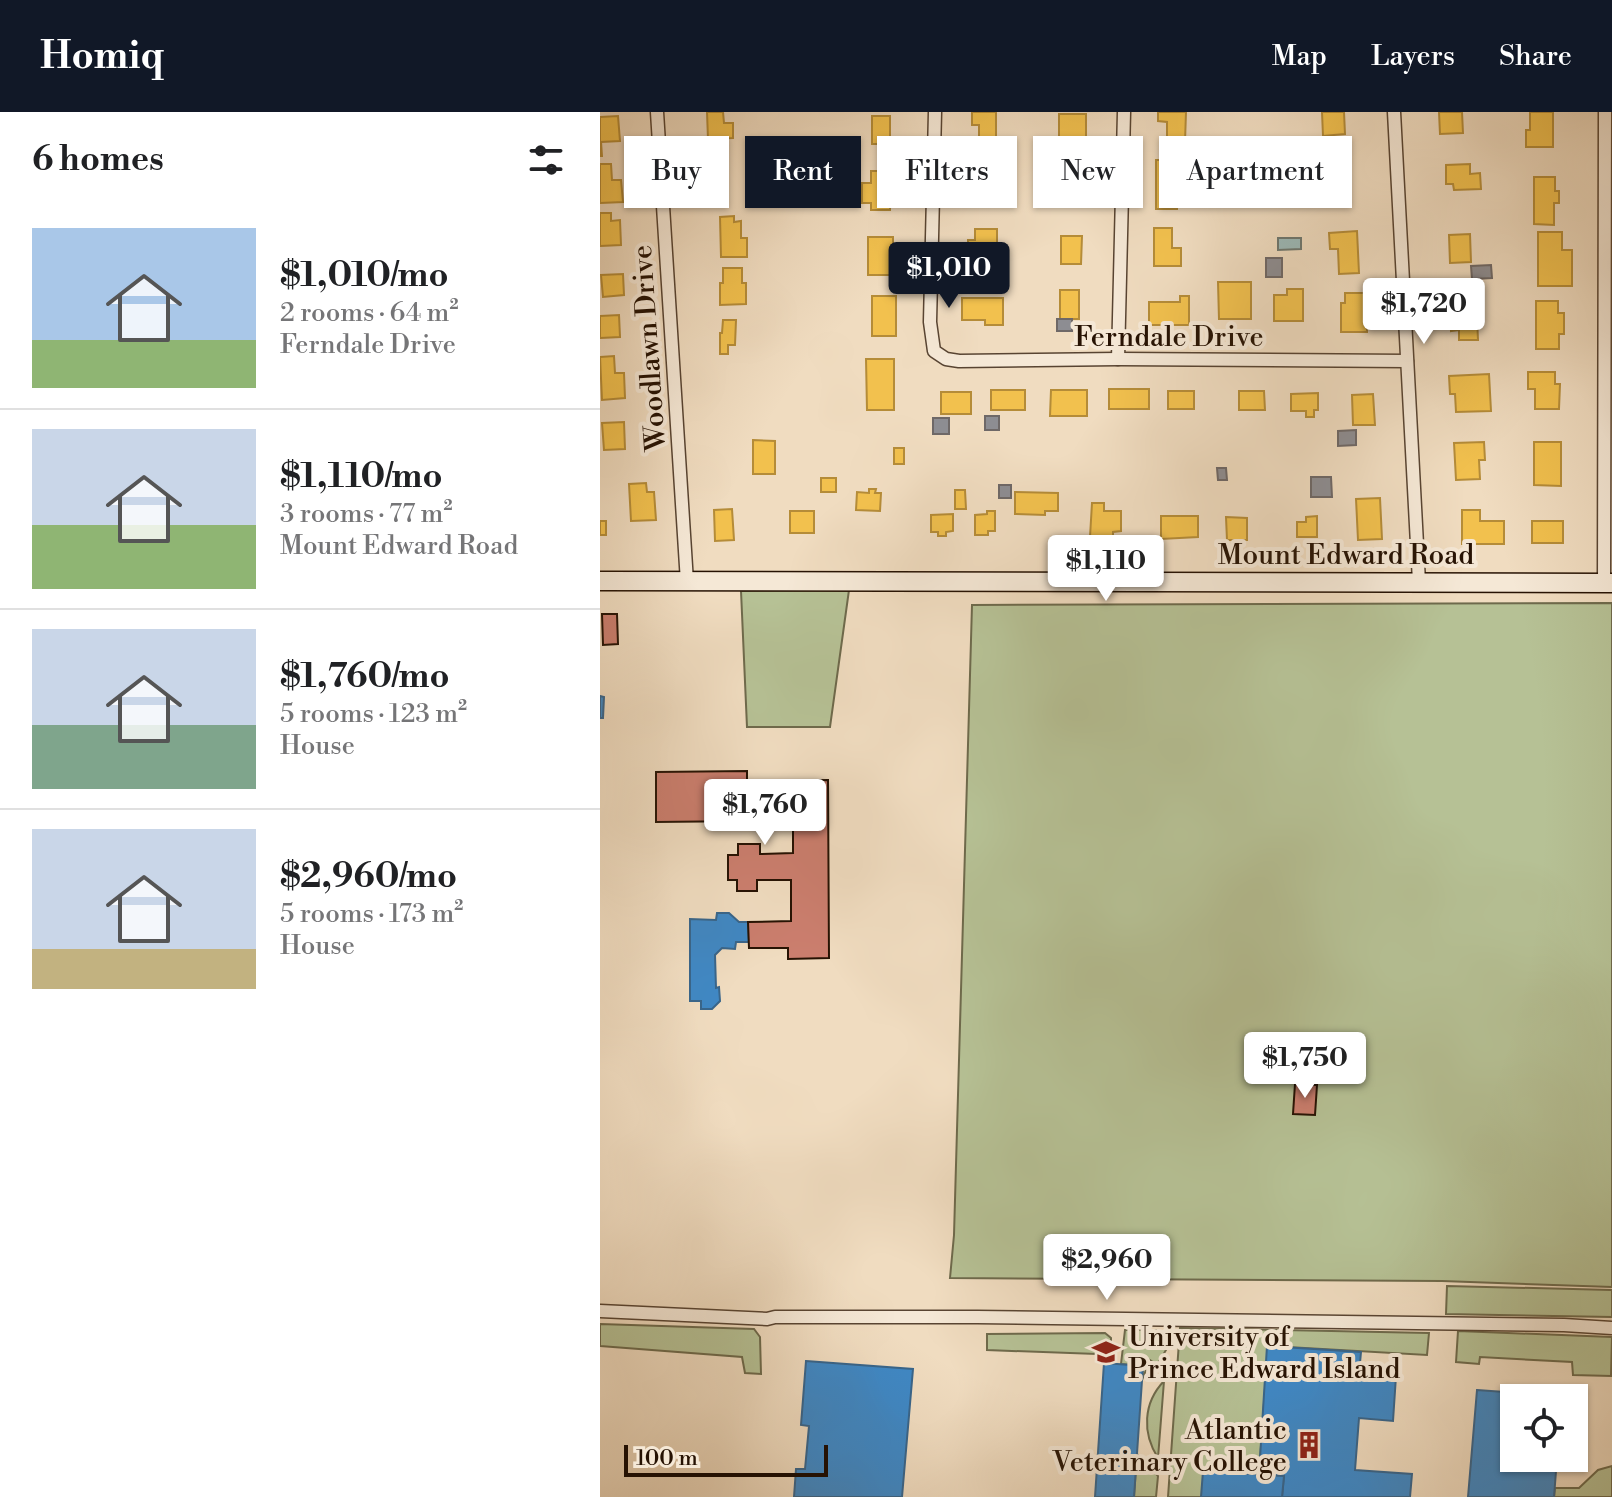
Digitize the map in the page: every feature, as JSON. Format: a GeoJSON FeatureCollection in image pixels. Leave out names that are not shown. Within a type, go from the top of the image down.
{"type":"FeatureCollection","features":[{"type":"Feature","properties":{"kind":"street","name":"Woodlawn Drive"},"geometry":{"type":"LineString","coordinates":[[657,112],[687,582]]}},
{"type":"Feature","properties":{"kind":"street","name":"Ferndale Drive"},"geometry":{"type":"LineString","coordinates":[[935,112],[930,322],[934,351],[946,359],[1407,361]]}},
{"type":"Feature","properties":{"kind":"street"},"geometry":{"type":"LineString","coordinates":[[1118,359],[1124,112]]}},
{"type":"Feature","properties":{"kind":"street"},"geometry":{"type":"LineString","coordinates":[[1394,112],[1419,582]]}},
{"type":"Feature","properties":{"kind":"street"},"geometry":{"type":"LineString","coordinates":[[1605,112],[1608,583]]}},
{"type":"Feature","properties":{"kind":"street","name":"Mount Edward Road"},"geometry":{"type":"LineString","coordinates":[[600,581],[1608,583]]}},
{"type":"Feature","properties":{"kind":"street"},"geometry":{"type":"LineString","coordinates":[[600,1311],[767,1319],[977,1317],[1612,1328]]}},
{"type":"Feature","properties":{"kind":"green space"},"geometry":{"type":"Polygon","coordinates":[[[849,590],[830,727],[747,727],[741,591],[849,590]]]}},
{"type":"Feature","properties":{"kind":"green space"},"geometry":{"type":"Polygon","coordinates":[[[1612,603],[1612,1287],[1442,1281],[950,1278],[954,1235],[972,605],[1612,603]]]}},
{"type":"Feature","properties":{"kind":"green space"},"geometry":{"type":"Polygon","coordinates":[[[1447,1286],[1612,1290],[1612,1317],[1446,1314],[1447,1286]]]}},
{"type":"Feature","properties":{"kind":"green space"},"geometry":{"type":"Polygon","coordinates":[[[600,1324],[754,1329],[760,1337],[761,1374],[745,1373],[742,1357],[600,1346],[600,1324]]]}},
{"type":"Feature","properties":{"kind":"green space"},"geometry":{"type":"Polygon","coordinates":[[[1180,1328],[1429,1333],[1427,1355],[1268,1346],[1259,1474],[1204,1471],[1202,1497],[1168,1497],[1180,1328]]]}},
{"type":"Feature","properties":{"kind":"green space"},"geometry":{"type":"Polygon","coordinates":[[[1125,1330],[1156,1330],[1166,1350],[1157,1365],[1150,1360],[1142,1380],[1143,1366],[1121,1364],[1125,1330]]]}},
{"type":"Feature","properties":{"kind":"green space"},"geometry":{"type":"Polygon","coordinates":[[[1458,1331],[1612,1337],[1611,1376],[1573,1375],[1572,1362],[1480,1357],[1479,1364],[1456,1362],[1458,1331]]]}},
{"type":"Feature","properties":{"kind":"green space"},"geometry":{"type":"Polygon","coordinates":[[[1105,1333],[1111,1338],[1111,1343],[1097,1354],[987,1350],[987,1334],[1105,1333]]]}},
{"type":"Feature","properties":{"kind":"green space"},"geometry":{"type":"Polygon","coordinates":[[[1164,1381],[1158,1458],[1149,1439],[1147,1418],[1152,1399],[1164,1381]]]}},
{"type":"Feature","properties":{"kind":"green space"},"geometry":{"type":"Polygon","coordinates":[[[1137,1454],[1158,1476],[1156,1497],[1134,1497],[1137,1454]]]}},
{"type":"Feature","properties":{"kind":"green space"},"geometry":{"type":"Polygon","coordinates":[[[1612,1466],[1612,1497],[1554,1497],[1555,1488],[1579,1488],[1598,1470],[1612,1466]]]}},
{"type":"Feature","properties":{"kind":"water"},"geometry":{"type":"Polygon","coordinates":[[[1278,238],[1301,238],[1301,249],[1278,250],[1278,238]]]}},
{"type":"Feature","properties":{"kind":"building: Homes"},"geometry":{"type":"Polygon","coordinates":[[[707,112],[723,112],[724,123],[733,123],[733,138],[708,136],[707,112]]]}},
{"type":"Feature","properties":{"kind":"building: Homes"},"geometry":{"type":"Polygon","coordinates":[[[972,112],[996,112],[996,136],[979,136],[979,125],[972,125],[972,112]]]}},
{"type":"Feature","properties":{"kind":"building: Homes"},"geometry":{"type":"Polygon","coordinates":[[[1158,112],[1186,112],[1185,136],[1167,136],[1167,122],[1158,121],[1158,112]]]}},
{"type":"Feature","properties":{"kind":"building: Homes"},"geometry":{"type":"Polygon","coordinates":[[[1322,112],[1344,112],[1345,134],[1323,136],[1322,112]]]}},
{"type":"Feature","properties":{"kind":"building: Homes"},"geometry":{"type":"Polygon","coordinates":[[[1439,112],[1462,112],[1463,133],[1440,134],[1439,112]]]}},
{"type":"Feature","properties":{"kind":"building: Homes"},"geometry":{"type":"Polygon","coordinates":[[[1530,112],[1553,112],[1553,147],[1526,147],[1530,112]]]}},
{"type":"Feature","properties":{"kind":"building: Homes"},"geometry":{"type":"Polygon","coordinates":[[[1059,114],[1086,114],[1086,136],[1059,136],[1059,114]]]}},
{"type":"Feature","properties":{"kind":"building: Homes"},"geometry":{"type":"Polygon","coordinates":[[[618,116],[620,141],[601,142],[600,156],[600,117],[618,116]]]}},
{"type":"Feature","properties":{"kind":"building: Homes"},"geometry":{"type":"Polygon","coordinates":[[[872,116],[890,116],[890,136],[877,136],[877,144],[872,144],[872,116]]]}},
{"type":"Feature","properties":{"kind":"building: Homes"},"geometry":{"type":"Polygon","coordinates":[[[1156,160],[1159,160],[1159,208],[1177,209],[1156,209],[1156,160]]]}},
{"type":"Feature","properties":{"kind":"building: Homes"},"geometry":{"type":"Polygon","coordinates":[[[600,164],[611,164],[612,180],[621,180],[623,202],[600,203],[600,164]]]}},
{"type":"Feature","properties":{"kind":"building: Homes"},"geometry":{"type":"Polygon","coordinates":[[[1470,164],[1470,174],[1480,173],[1481,189],[1454,190],[1453,184],[1446,184],[1446,165],[1470,164]]]}},
{"type":"Feature","properties":{"kind":"building: Homes"},"geometry":{"type":"Polygon","coordinates":[[[871,171],[877,171],[877,208],[890,210],[871,210],[871,203],[862,203],[862,183],[871,183],[871,171]]]}},
{"type":"Feature","properties":{"kind":"building: Homes"},"geometry":{"type":"Polygon","coordinates":[[[1534,177],[1555,177],[1559,203],[1554,203],[1554,225],[1534,224],[1534,177]]]}},
{"type":"Feature","properties":{"kind":"building: Homes"},"geometry":{"type":"Polygon","coordinates":[[[600,213],[611,213],[611,221],[620,220],[621,245],[600,246],[600,213]]]}},
{"type":"Feature","properties":{"kind":"building: Homes"},"geometry":{"type":"Polygon","coordinates":[[[734,216],[734,222],[741,221],[741,238],[747,238],[747,257],[721,257],[720,217],[734,216]]]}},
{"type":"Feature","properties":{"kind":"building: Homes"},"geometry":{"type":"Polygon","coordinates":[[[1154,228],[1172,228],[1172,248],[1181,248],[1181,266],[1154,266],[1154,228]]]}},
{"type":"Feature","properties":{"kind":"building: Homes"},"geometry":{"type":"Polygon","coordinates":[[[975,229],[997,229],[997,262],[975,262],[975,253],[968,253],[968,240],[975,240],[975,229]]]}},
{"type":"Feature","properties":{"kind":"building: Homes"},"geometry":{"type":"Polygon","coordinates":[[[1357,231],[1359,273],[1339,274],[1338,249],[1330,249],[1329,233],[1357,231]]]}},
{"type":"Feature","properties":{"kind":"building: Homes"},"geometry":{"type":"Polygon","coordinates":[[[1538,232],[1562,232],[1562,250],[1572,250],[1572,286],[1538,286],[1538,232]]]}},
{"type":"Feature","properties":{"kind":"building: Homes"},"geometry":{"type":"Polygon","coordinates":[[[1470,234],[1471,262],[1450,263],[1449,235],[1470,234]]]}},
{"type":"Feature","properties":{"kind":"building: Homes"},"geometry":{"type":"Polygon","coordinates":[[[1061,236],[1082,236],[1081,264],[1061,264],[1061,236]]]}},
{"type":"Feature","properties":{"kind":"building: Homes"},"geometry":{"type":"Polygon","coordinates":[[[868,237],[893,237],[893,275],[868,275],[868,237]]]}},
{"type":"Feature","properties":{"kind":"building: Homes"},"geometry":{"type":"Polygon","coordinates":[[[723,268],[742,268],[746,304],[720,305],[723,268]]]}},
{"type":"Feature","properties":{"kind":"building: Homes"},"geometry":{"type":"Polygon","coordinates":[[[623,274],[624,295],[603,297],[601,275],[623,274]]]}},
{"type":"Feature","properties":{"kind":"building: Homes"},"geometry":{"type":"Polygon","coordinates":[[[1218,282],[1251,282],[1251,319],[1219,319],[1218,282]]]}},
{"type":"Feature","properties":{"kind":"building: Homes"},"geometry":{"type":"Polygon","coordinates":[[[1287,289],[1303,289],[1303,321],[1274,321],[1274,295],[1287,295],[1287,289]]]}},
{"type":"Feature","properties":{"kind":"building: Homes"},"geometry":{"type":"Polygon","coordinates":[[[1060,290],[1079,290],[1079,319],[1060,319],[1060,290]]]}},
{"type":"Feature","properties":{"kind":"building: Homes"},"geometry":{"type":"Polygon","coordinates":[[[1345,293],[1367,293],[1367,332],[1341,332],[1341,303],[1345,303],[1345,293]]]}},
{"type":"Feature","properties":{"kind":"building: Homes"},"geometry":{"type":"Polygon","coordinates":[[[872,296],[896,296],[896,336],[872,336],[872,296]]]}},
{"type":"Feature","properties":{"kind":"building: Homes"},"geometry":{"type":"Polygon","coordinates":[[[1180,296],[1189,296],[1189,325],[1149,325],[1149,302],[1180,302],[1180,296]]]}},
{"type":"Feature","properties":{"kind":"building: Homes"},"geometry":{"type":"Polygon","coordinates":[[[1476,296],[1478,340],[1459,340],[1459,330],[1451,331],[1450,297],[1476,296]]]}},
{"type":"Feature","properties":{"kind":"building: Homes"},"geometry":{"type":"Polygon","coordinates":[[[962,298],[1003,298],[1003,325],[985,325],[985,320],[962,320],[962,298]]]}},
{"type":"Feature","properties":{"kind":"building: Homes"},"geometry":{"type":"Polygon","coordinates":[[[1536,301],[1558,301],[1558,313],[1564,313],[1564,334],[1559,334],[1559,349],[1536,349],[1536,301]]]}},
{"type":"Feature","properties":{"kind":"building: Homes"},"geometry":{"type":"Polygon","coordinates":[[[619,315],[620,337],[600,338],[600,316],[619,315]]]}},
{"type":"Feature","properties":{"kind":"building: Homes"},"geometry":{"type":"Polygon","coordinates":[[[723,320],[736,320],[735,345],[728,345],[728,354],[720,354],[723,320]]]}},
{"type":"Feature","properties":{"kind":"building: Homes"},"geometry":{"type":"Polygon","coordinates":[[[614,356],[615,373],[624,373],[625,398],[602,400],[600,357],[614,356]]]}},
{"type":"Feature","properties":{"kind":"building: Homes"},"geometry":{"type":"Polygon","coordinates":[[[866,359],[894,359],[894,410],[867,410],[866,359]]]}},
{"type":"Feature","properties":{"kind":"building: Homes"},"geometry":{"type":"Polygon","coordinates":[[[1528,372],[1555,372],[1555,384],[1560,384],[1559,409],[1535,409],[1535,389],[1528,389],[1528,372]]]}},
{"type":"Feature","properties":{"kind":"building: Homes"},"geometry":{"type":"Polygon","coordinates":[[[1489,374],[1491,411],[1456,412],[1455,394],[1450,394],[1449,376],[1489,374]]]}},
{"type":"Feature","properties":{"kind":"building: Homes"},"geometry":{"type":"Polygon","coordinates":[[[1109,389],[1149,389],[1149,409],[1109,409],[1109,389]]]}},
{"type":"Feature","properties":{"kind":"building: Homes"},"geometry":{"type":"Polygon","coordinates":[[[991,390],[1025,390],[1025,410],[991,410],[991,390]]]}},
{"type":"Feature","properties":{"kind":"building: Homes"},"geometry":{"type":"Polygon","coordinates":[[[1051,390],[1087,390],[1087,416],[1050,416],[1051,390]]]}},
{"type":"Feature","properties":{"kind":"building: Homes"},"geometry":{"type":"Polygon","coordinates":[[[1168,391],[1194,391],[1194,409],[1168,409],[1168,391]]]}},
{"type":"Feature","properties":{"kind":"building: Homes"},"geometry":{"type":"Polygon","coordinates":[[[1239,391],[1264,391],[1265,410],[1239,410],[1239,391]]]}},
{"type":"Feature","properties":{"kind":"building: Homes"},"geometry":{"type":"Polygon","coordinates":[[[941,392],[971,392],[971,414],[941,414],[941,392]]]}},
{"type":"Feature","properties":{"kind":"building: Homes"},"geometry":{"type":"Polygon","coordinates":[[[1318,393],[1318,410],[1314,410],[1314,417],[1306,417],[1306,411],[1291,411],[1291,394],[1318,393]]]}},
{"type":"Feature","properties":{"kind":"building: Homes"},"geometry":{"type":"Polygon","coordinates":[[[1373,394],[1375,425],[1353,425],[1352,395],[1373,394]]]}},
{"type":"Feature","properties":{"kind":"building: Homes"},"geometry":{"type":"Polygon","coordinates":[[[624,422],[625,449],[604,450],[602,423],[624,422]]]}},
{"type":"Feature","properties":{"kind":"building: Homes"},"geometry":{"type":"Polygon","coordinates":[[[753,440],[775,441],[775,474],[753,474],[753,440]]]}},
{"type":"Feature","properties":{"kind":"building: Homes"},"geometry":{"type":"Polygon","coordinates":[[[1484,442],[1485,460],[1479,460],[1480,479],[1456,480],[1454,443],[1484,442]]]}},
{"type":"Feature","properties":{"kind":"building: Homes"},"geometry":{"type":"Polygon","coordinates":[[[1534,442],[1561,442],[1561,486],[1534,485],[1534,442]]]}},
{"type":"Feature","properties":{"kind":"building: Homes"},"geometry":{"type":"Polygon","coordinates":[[[894,448],[904,448],[904,464],[894,464],[894,448]]]}},
{"type":"Feature","properties":{"kind":"building: Homes"},"geometry":{"type":"Polygon","coordinates":[[[821,478],[836,478],[836,492],[821,492],[821,478]]]}},
{"type":"Feature","properties":{"kind":"building: Homes"},"geometry":{"type":"Polygon","coordinates":[[[646,483],[647,492],[654,492],[656,520],[631,521],[629,484],[646,483]]]}},
{"type":"Feature","properties":{"kind":"building: Homes"},"geometry":{"type":"Polygon","coordinates":[[[869,489],[881,493],[880,511],[856,510],[857,492],[869,493],[869,489]]]}},
{"type":"Feature","properties":{"kind":"building: Homes"},"geometry":{"type":"Polygon","coordinates":[[[955,490],[965,490],[966,509],[955,509],[955,490]]]}},
{"type":"Feature","properties":{"kind":"building: Homes"},"geometry":{"type":"Polygon","coordinates":[[[1015,492],[1058,493],[1058,511],[1045,511],[1045,515],[1015,514],[1015,492]]]}},
{"type":"Feature","properties":{"kind":"building: Homes"},"geometry":{"type":"Polygon","coordinates":[[[1380,498],[1382,539],[1358,540],[1356,499],[1380,498]]]}},
{"type":"Feature","properties":{"kind":"building: Homes"},"geometry":{"type":"Polygon","coordinates":[[[1092,503],[1104,503],[1104,511],[1121,511],[1121,531],[1113,532],[1113,536],[1090,537],[1092,503]]]}},
{"type":"Feature","properties":{"kind":"building: Homes"},"geometry":{"type":"Polygon","coordinates":[[[732,509],[734,540],[715,541],[714,510],[732,509]]]}},
{"type":"Feature","properties":{"kind":"building: Homes"},"geometry":{"type":"Polygon","coordinates":[[[1462,510],[1480,510],[1480,521],[1504,521],[1504,544],[1462,544],[1462,510]]]}},
{"type":"Feature","properties":{"kind":"building: Homes"},"geometry":{"type":"Polygon","coordinates":[[[790,511],[814,511],[814,533],[790,533],[790,511]]]}},
{"type":"Feature","properties":{"kind":"building: Homes"},"geometry":{"type":"Polygon","coordinates":[[[987,511],[995,511],[995,531],[988,531],[988,535],[975,535],[975,515],[987,514],[987,511]]]}},
{"type":"Feature","properties":{"kind":"building: Homes"},"geometry":{"type":"Polygon","coordinates":[[[953,514],[953,531],[946,532],[946,536],[931,532],[931,515],[953,514]]]}},
{"type":"Feature","properties":{"kind":"building: Homes"},"geometry":{"type":"Polygon","coordinates":[[[1161,516],[1198,516],[1198,537],[1161,539],[1161,516]]]}},
{"type":"Feature","properties":{"kind":"building: Homes"},"geometry":{"type":"Polygon","coordinates":[[[1317,516],[1317,537],[1297,537],[1297,522],[1306,522],[1306,517],[1317,516]]]}},
{"type":"Feature","properties":{"kind":"building: Homes"},"geometry":{"type":"Polygon","coordinates":[[[1226,517],[1247,518],[1247,540],[1227,540],[1226,517]]]}},
{"type":"Feature","properties":{"kind":"building: Homes"},"geometry":{"type":"Polygon","coordinates":[[[600,521],[606,521],[606,535],[600,535],[600,521]]]}},
{"type":"Feature","properties":{"kind":"building: Homes"},"geometry":{"type":"Polygon","coordinates":[[[1532,521],[1563,521],[1563,543],[1532,543],[1532,521]]]}},
{"type":"Feature","properties":{"kind":"building: Schools"},"geometry":{"type":"Polygon","coordinates":[[[600,696],[604,697],[603,718],[600,718],[600,696]]]}},
{"type":"Feature","properties":{"kind":"building: Schools"},"geometry":{"type":"Polygon","coordinates":[[[717,913],[729,913],[739,922],[748,922],[749,942],[736,942],[735,949],[722,948],[715,955],[716,988],[719,987],[720,1001],[712,1009],[701,1009],[701,1001],[690,1001],[690,919],[716,920],[717,913]]]}},
{"type":"Feature","properties":{"kind":"building: Schools","name":"Atlantic Veterinary College"},"geometry":{"type":"Polygon","coordinates":[[[1267,1346],[1361,1352],[1359,1374],[1396,1376],[1393,1421],[1359,1418],[1355,1470],[1412,1474],[1410,1497],[1282,1497],[1284,1476],[1259,1474],[1267,1346]]]}},
{"type":"Feature","properties":{"kind":"building: Schools"},"geometry":{"type":"Polygon","coordinates":[[[806,1361],[913,1369],[902,1497],[794,1497],[796,1469],[805,1469],[809,1426],[801,1425],[806,1361]]]}},
{"type":"Feature","properties":{"kind":"building: Schools"},"geometry":{"type":"Polygon","coordinates":[[[1104,1363],[1143,1366],[1134,1497],[1095,1497],[1104,1363]]]}},
{"type":"Feature","properties":{"kind":"building: Schools"},"geometry":{"type":"Polygon","coordinates":[[[1477,1390],[1500,1392],[1500,1472],[1556,1472],[1554,1497],[1468,1497],[1477,1390]]]}},
{"type":"Feature","properties":{"kind":"building: Schools"},"geometry":{"type":"Polygon","coordinates":[[[1203,1471],[1284,1476],[1282,1497],[1201,1497],[1203,1471]]]}},
{"type":"Feature","properties":{"kind":"building: Industry"},"geometry":{"type":"Polygon","coordinates":[[[1266,258],[1282,258],[1282,277],[1266,277],[1266,258]]]}},
{"type":"Feature","properties":{"kind":"building: Industry"},"geometry":{"type":"Polygon","coordinates":[[[1491,265],[1492,278],[1472,279],[1471,266],[1491,265]]]}},
{"type":"Feature","properties":{"kind":"building: Industry"},"geometry":{"type":"Polygon","coordinates":[[[1057,319],[1072,319],[1072,331],[1057,331],[1057,319]]]}},
{"type":"Feature","properties":{"kind":"building: Industry"},"geometry":{"type":"Polygon","coordinates":[[[985,416],[999,416],[999,430],[985,430],[985,416]]]}},
{"type":"Feature","properties":{"kind":"building: Industry"},"geometry":{"type":"Polygon","coordinates":[[[933,418],[949,418],[949,434],[933,434],[933,418]]]}},
{"type":"Feature","properties":{"kind":"building: Industry"},"geometry":{"type":"Polygon","coordinates":[[[1356,430],[1356,445],[1338,446],[1338,431],[1356,430]]]}},
{"type":"Feature","properties":{"kind":"building: Industry"},"geometry":{"type":"Polygon","coordinates":[[[1217,468],[1226,468],[1227,480],[1218,480],[1217,468]]]}},
{"type":"Feature","properties":{"kind":"building: Industry"},"geometry":{"type":"Polygon","coordinates":[[[1311,477],[1331,477],[1332,497],[1311,497],[1311,477]]]}},
{"type":"Feature","properties":{"kind":"building: Industry"},"geometry":{"type":"Polygon","coordinates":[[[999,485],[1011,485],[1011,498],[999,498],[999,485]]]}},
{"type":"Feature","properties":{"kind":"building: Other"},"geometry":{"type":"Polygon","coordinates":[[[602,614],[617,614],[618,644],[603,645],[602,614]]]}},
{"type":"Feature","properties":{"kind":"building: Other"},"geometry":{"type":"Polygon","coordinates":[[[747,771],[747,781],[828,780],[829,958],[788,959],[788,948],[749,948],[748,922],[791,921],[791,880],[757,880],[757,891],[737,891],[737,880],[728,880],[728,855],[738,855],[738,844],[760,844],[760,854],[793,853],[793,807],[749,808],[749,821],[656,822],[656,772],[747,771]]]}},
{"type":"Feature","properties":{"kind":"building: Other"},"geometry":{"type":"Polygon","coordinates":[[[1295,1084],[1317,1085],[1315,1115],[1293,1114],[1295,1084]]]}},
{"type":"Feature","properties":{"kind":"place","name":"University of Prince Edward Island"},"geometry":{"type":"Point","coordinates":[1106,1352]}},
{"type":"Feature","properties":{"kind":"place","name":"Atlantic Veterinary College"},"geometry":{"type":"Point","coordinates":[1309,1445]}}]}
